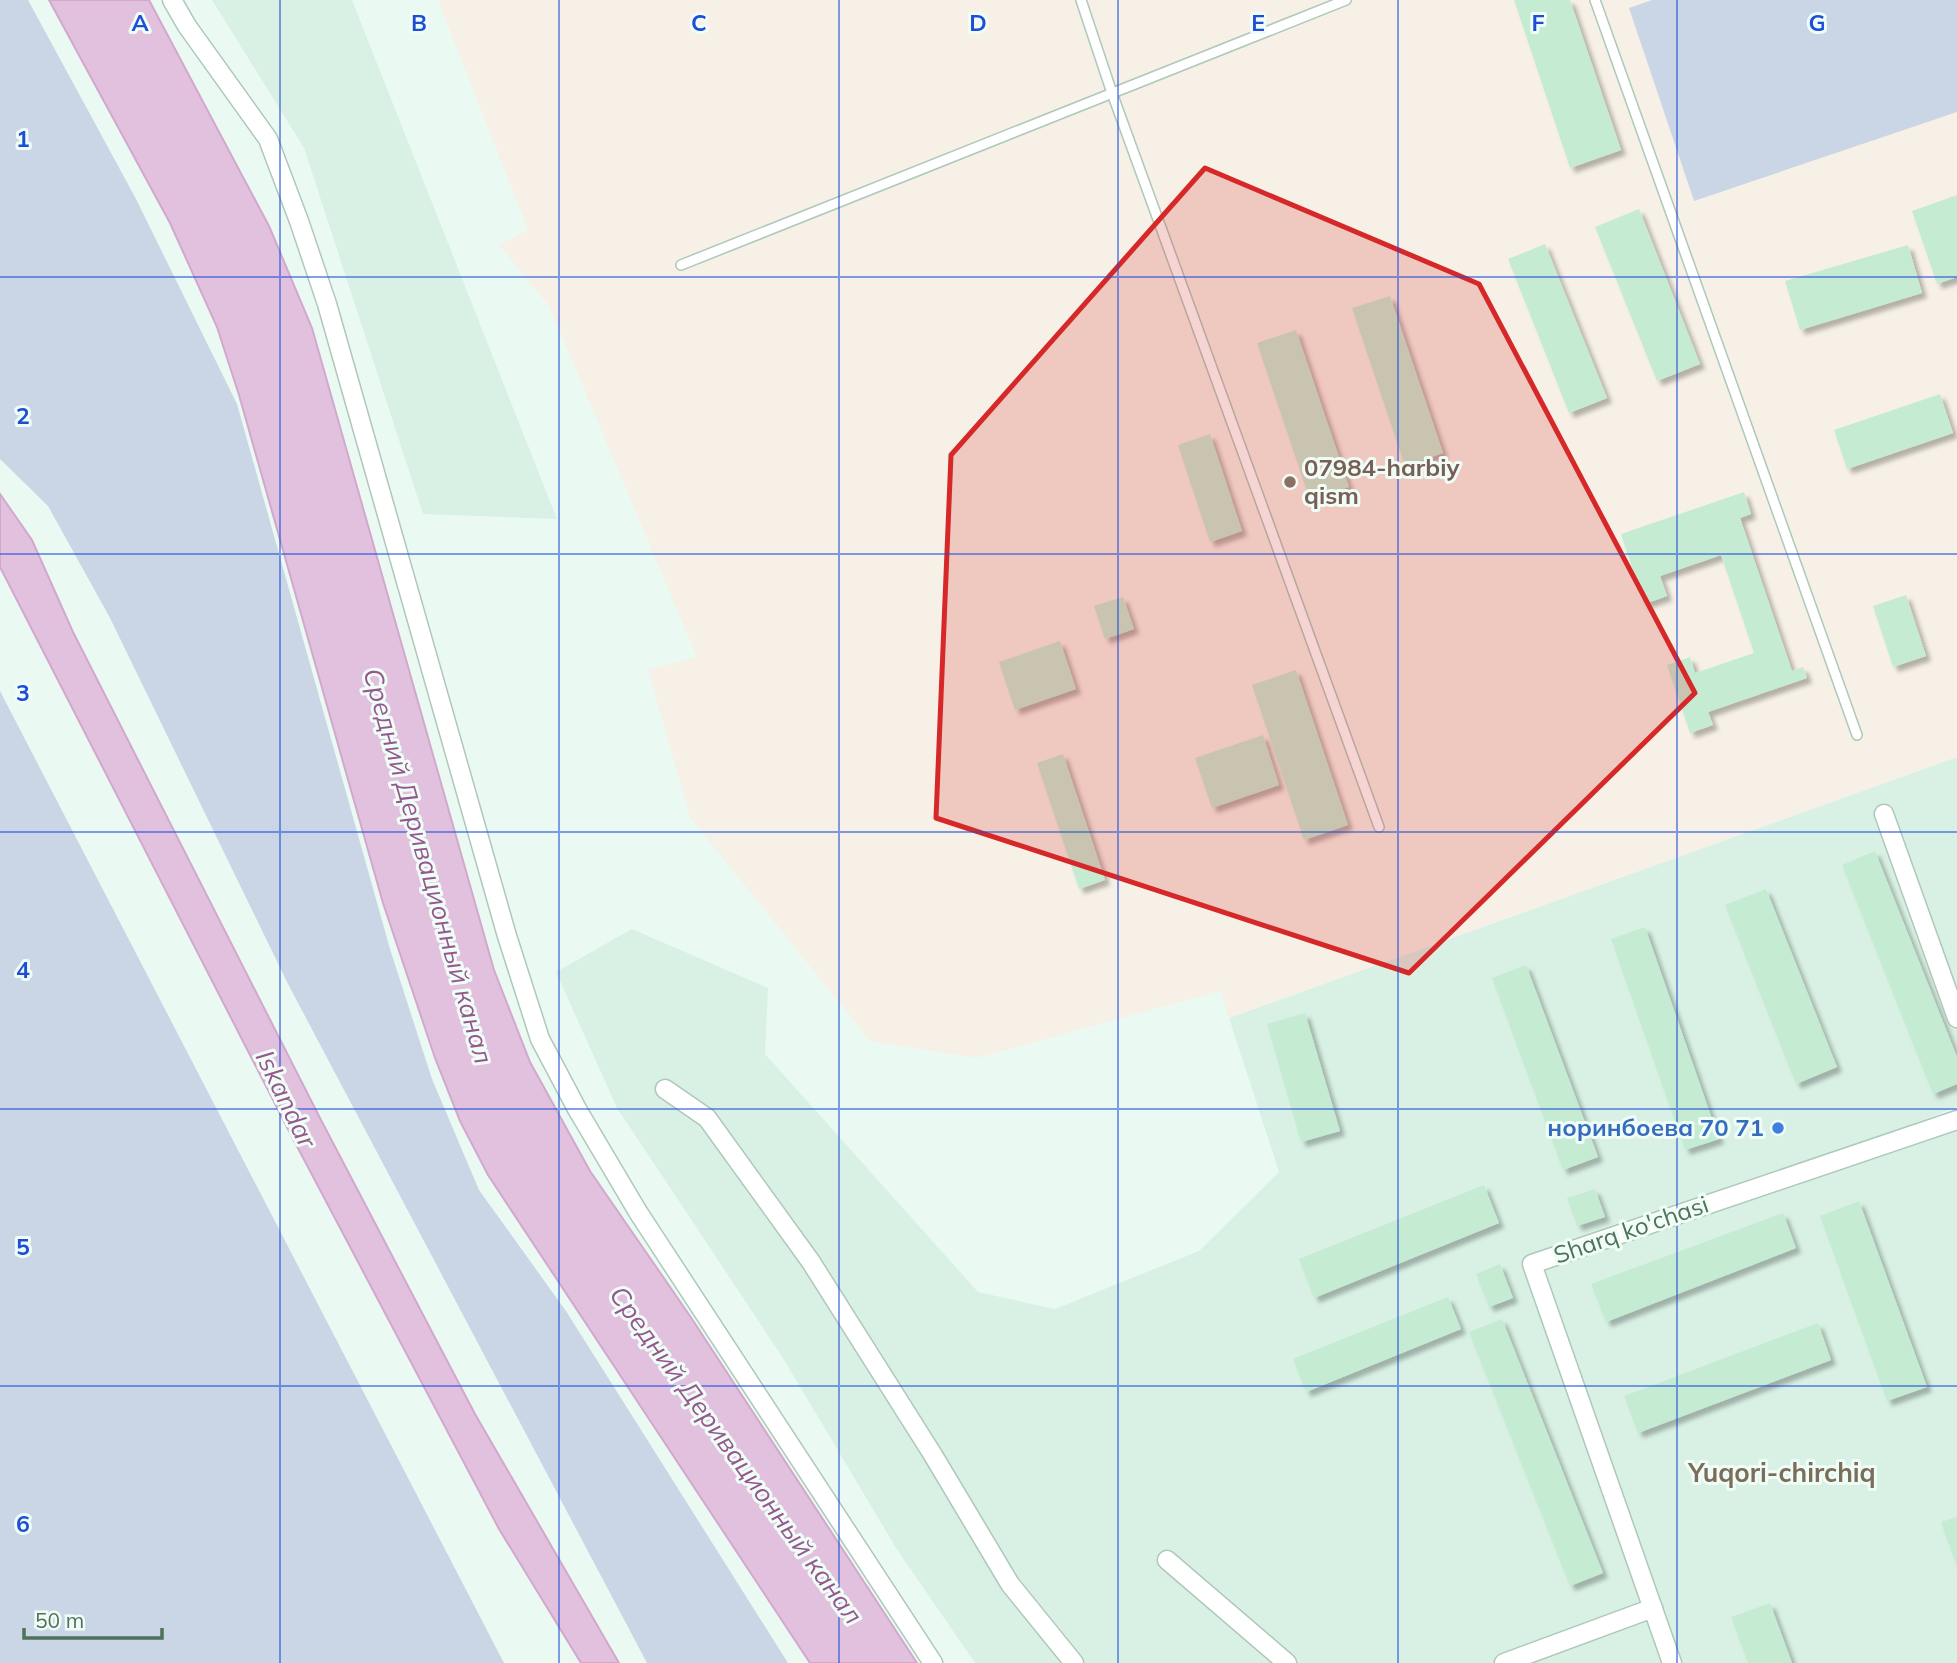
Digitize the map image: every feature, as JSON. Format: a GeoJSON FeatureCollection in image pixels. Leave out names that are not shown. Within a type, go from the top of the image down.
{"type":"FeatureCollection","features":[{"type":"Feature","properties":{"kind":"street"},"geometry":{"type":"LineString","coordinates":[[172,0],[187,26],[268,139],[299,221],[327,304],[503,923],[540,1039],[577,1109],[638,1212],[933,1663]]}},
{"type":"Feature","properties":{"kind":"street"},"geometry":{"type":"LineString","coordinates":[[1885,814],[1957,1018]]}},
{"type":"Feature","properties":{"kind":"street"},"geometry":{"type":"LineString","coordinates":[[664,1089],[707,1118],[810,1262],[933,1455],[1010,1584],[1074,1663]]}},
{"type":"Feature","properties":{"kind":"street","name":"Sharq ko'chasi"},"geometry":{"type":"LineString","coordinates":[[1672,1663],[1532,1264],[1957,1120]]}},
{"type":"Feature","properties":{"kind":"street"},"geometry":{"type":"LineString","coordinates":[[1167,1560],[1287,1663]]}},
{"type":"Feature","properties":{"kind":"street"},"geometry":{"type":"LineString","coordinates":[[1504,1663],[1653,1608]]}},
{"type":"Feature","properties":{"kind":"lane"},"geometry":{"type":"LineString","coordinates":[[1081,0],[1112,93],[1379,827]]}},
{"type":"Feature","properties":{"kind":"lane"},"geometry":{"type":"LineString","coordinates":[[681,265],[1346,0]]}},
{"type":"Feature","properties":{"kind":"lane"},"geometry":{"type":"LineString","coordinates":[[1595,0],[1857,735]]}},
{"type":"Feature","properties":{"kind":"highlighted area"},"geometry":{"type":"Polygon","coordinates":[[[1205,168],[1479,284],[1695,693],[1409,973],[936,818],[951,455],[1205,168]]]}},
{"type":"Feature","properties":{"kind":"shaded area"},"geometry":{"type":"Polygon","coordinates":[[[0,0],[28,0],[135,197],[237,404],[390,949],[432,1079],[479,1190],[566,1311],[788,1663],[647,1663],[288,984],[110,618],[48,506],[0,459],[0,0]]]}},
{"type":"Feature","properties":{"kind":"shaded area"},"geometry":{"type":"Polygon","coordinates":[[[212,0],[352,0],[557,519],[423,514],[304,148],[212,0]]]}},
{"type":"Feature","properties":{"kind":"shaded area","name":"07984-harbiy qism"},"geometry":{"type":"Polygon","coordinates":[[[438,0],[1957,0],[1957,757],[1229,1018],[1220,991],[977,1058],[870,1041],[690,817],[648,670],[697,657],[549,306],[499,245],[528,230],[438,0]]]}},
{"type":"Feature","properties":{"kind":"shaded area"},"geometry":{"type":"Polygon","coordinates":[[[1652,0],[1957,0],[1957,112],[1694,201],[1629,8],[1652,0]]]}},
{"type":"Feature","properties":{"kind":"shaded area"},"geometry":{"type":"Polygon","coordinates":[[[0,691],[504,1663],[0,1663],[0,691]]]}},
{"type":"Feature","properties":{"kind":"shaded area"},"geometry":{"type":"Polygon","coordinates":[[[1957,757],[1957,1107],[1866,1142],[1957,1117],[1957,1663],[975,1663],[896,1548],[781,1355],[617,1108],[556,972],[632,929],[768,988],[765,1054],[978,1292],[1055,1309],[1199,1251],[1279,1172],[1229,1018],[1957,757]]]}},
{"type":"Feature","properties":{"kind":"water","name":"Средний Деривационный канал"},"geometry":{"type":"Polygon","coordinates":[[[49,0],[149,0],[269,226],[312,328],[494,970],[530,1062],[590,1171],[690,1316],[917,1663],[810,1663],[488,1175],[460,1121],[435,1058],[383,903],[239,395],[217,327],[170,223],[49,0]]]}},
{"type":"Feature","properties":{"kind":"water","name":"Iskandar"},"geometry":{"type":"Polygon","coordinates":[[[0,494],[32,540],[73,632],[321,1120],[475,1414],[619,1663],[581,1663],[499,1529],[291,1135],[0,567],[0,494]]]}},
{"type":"Feature","properties":{"kind":"building"},"geometry":{"type":"Polygon","coordinates":[[[1514,0],[1570,0],[1621,150],[1570,168],[1514,0]]]}},
{"type":"Feature","properties":{"kind":"building"},"geometry":{"type":"Polygon","coordinates":[[[1957,195],[1957,277],[1937,284],[1912,211],[1957,195]]]}},
{"type":"Feature","properties":{"kind":"building"},"geometry":{"type":"Polygon","coordinates":[[[1639,209],[1700,364],[1657,381],[1595,227],[1639,209]]]}},
{"type":"Feature","properties":{"kind":"building"},"geometry":{"type":"Polygon","coordinates":[[[1545,244],[1607,398],[1569,413],[1508,259],[1545,244]]]}},
{"type":"Feature","properties":{"kind":"building"},"geometry":{"type":"Polygon","coordinates":[[[1908,245],[1922,293],[1800,330],[1785,281],[1908,245]]]}},
{"type":"Feature","properties":{"kind":"building"},"geometry":{"type":"Polygon","coordinates":[[[1390,296],[1443,453],[1405,466],[1352,308],[1390,296]]]}},
{"type":"Feature","properties":{"kind":"building"},"geometry":{"type":"Polygon","coordinates":[[[1296,330],[1349,487],[1310,500],[1257,343],[1296,330]]]}},
{"type":"Feature","properties":{"kind":"building"},"geometry":{"type":"Polygon","coordinates":[[[1940,394],[1953,433],[1847,469],[1834,430],[1940,394]]]}},
{"type":"Feature","properties":{"kind":"building"},"geometry":{"type":"Polygon","coordinates":[[[1210,434],[1242,531],[1210,542],[1178,445],[1210,434]]]}},
{"type":"Feature","properties":{"kind":"building"},"geometry":{"type":"Polygon","coordinates":[[[1744,492],[1751,514],[1740,518],[1792,671],[1803,667],[1807,678],[1708,712],[1713,725],[1690,733],[1667,665],[1690,657],[1695,673],[1754,653],[1721,555],[1660,576],[1667,596],[1644,604],[1621,534],[1744,492]]]}},
{"type":"Feature","properties":{"kind":"building"},"geometry":{"type":"Polygon","coordinates":[[[1906,595],[1926,656],[1893,667],[1873,606],[1906,595]]]}},
{"type":"Feature","properties":{"kind":"building"},"geometry":{"type":"Polygon","coordinates":[[[1123,597],[1134,629],[1105,639],[1094,606],[1123,597]]]}},
{"type":"Feature","properties":{"kind":"building"},"geometry":{"type":"Polygon","coordinates":[[[1060,641],[1076,689],[1015,710],[999,662],[1060,641]]]}},
{"type":"Feature","properties":{"kind":"building"},"geometry":{"type":"Polygon","coordinates":[[[1296,670],[1348,825],[1304,840],[1252,685],[1296,670]]]}},
{"type":"Feature","properties":{"kind":"building"},"geometry":{"type":"Polygon","coordinates":[[[1263,735],[1279,785],[1212,808],[1195,758],[1263,735]]]}},
{"type":"Feature","properties":{"kind":"building"},"geometry":{"type":"Polygon","coordinates":[[[1063,754],[1105,880],[1079,889],[1037,763],[1063,754]]]}},
{"type":"Feature","properties":{"kind":"building"},"geometry":{"type":"Polygon","coordinates":[[[1875,851],[1957,1057],[1957,1084],[1933,1094],[1842,865],[1875,851]]]}},
{"type":"Feature","properties":{"kind":"building"},"geometry":{"type":"Polygon","coordinates":[[[1766,889],[1837,1067],[1796,1084],[1725,905],[1766,889]]]}},
{"type":"Feature","properties":{"kind":"building"},"geometry":{"type":"Polygon","coordinates":[[[1645,927],[1719,1139],[1685,1150],[1611,939],[1645,927]]]}},
{"type":"Feature","properties":{"kind":"building"},"geometry":{"type":"Polygon","coordinates":[[[1526,965],[1598,1157],[1563,1170],[1492,978],[1526,965]]]}},
{"type":"Feature","properties":{"kind":"building"},"geometry":{"type":"Polygon","coordinates":[[[1305,1013],[1340,1131],[1301,1142],[1267,1024],[1305,1013]]]}},
{"type":"Feature","properties":{"kind":"building"},"geometry":{"type":"Polygon","coordinates":[[[1484,1185],[1499,1223],[1314,1298],[1299,1259],[1484,1185]]]}},
{"type":"Feature","properties":{"kind":"building"},"geometry":{"type":"Polygon","coordinates":[[[1595,1189],[1605,1217],[1577,1226],[1567,1198],[1595,1189]]]}},
{"type":"Feature","properties":{"kind":"building"},"geometry":{"type":"Polygon","coordinates":[[[1859,1201],[1927,1387],[1887,1401],[1820,1216],[1859,1201]]]}},
{"type":"Feature","properties":{"kind":"building"},"geometry":{"type":"Polygon","coordinates":[[[1783,1213],[1796,1248],[1606,1322],[1591,1284],[1783,1213]]]}},
{"type":"Feature","properties":{"kind":"building"},"geometry":{"type":"Polygon","coordinates":[[[1500,1264],[1513,1298],[1489,1307],[1476,1274],[1500,1264]]]}},
{"type":"Feature","properties":{"kind":"building"},"geometry":{"type":"Polygon","coordinates":[[[1448,1297],[1461,1329],[1306,1392],[1293,1359],[1448,1297]]]}},
{"type":"Feature","properties":{"kind":"building"},"geometry":{"type":"Polygon","coordinates":[[[1502,1319],[1603,1573],[1570,1586],[1469,1332],[1502,1319]]]}},
{"type":"Feature","properties":{"kind":"building"},"geometry":{"type":"Polygon","coordinates":[[[1818,1323],[1831,1360],[1638,1433],[1624,1396],[1818,1323]]]}},
{"type":"Feature","properties":{"kind":"building"},"geometry":{"type":"Polygon","coordinates":[[[1957,1517],[1957,1567],[1941,1522],[1957,1517]]]}},
{"type":"Feature","properties":{"kind":"building"},"geometry":{"type":"Polygon","coordinates":[[[1770,1603],[1792,1663],[1748,1663],[1731,1617],[1770,1603]]]}},
{"type":"Feature","properties":{"kind":"place","name":"07984-harbiy qism"},"geometry":{"type":"Point","coordinates":[1290,482]}},
{"type":"Feature","properties":{"kind":"place","name":"норинбоева 70 71"},"geometry":{"type":"Point","coordinates":[1778,1128]}},
{"type":"Feature","properties":{"kind":"district","name":"Yuqori-chirchiq"},"geometry":{"type":"Point","coordinates":[1782,1473]}}]}
